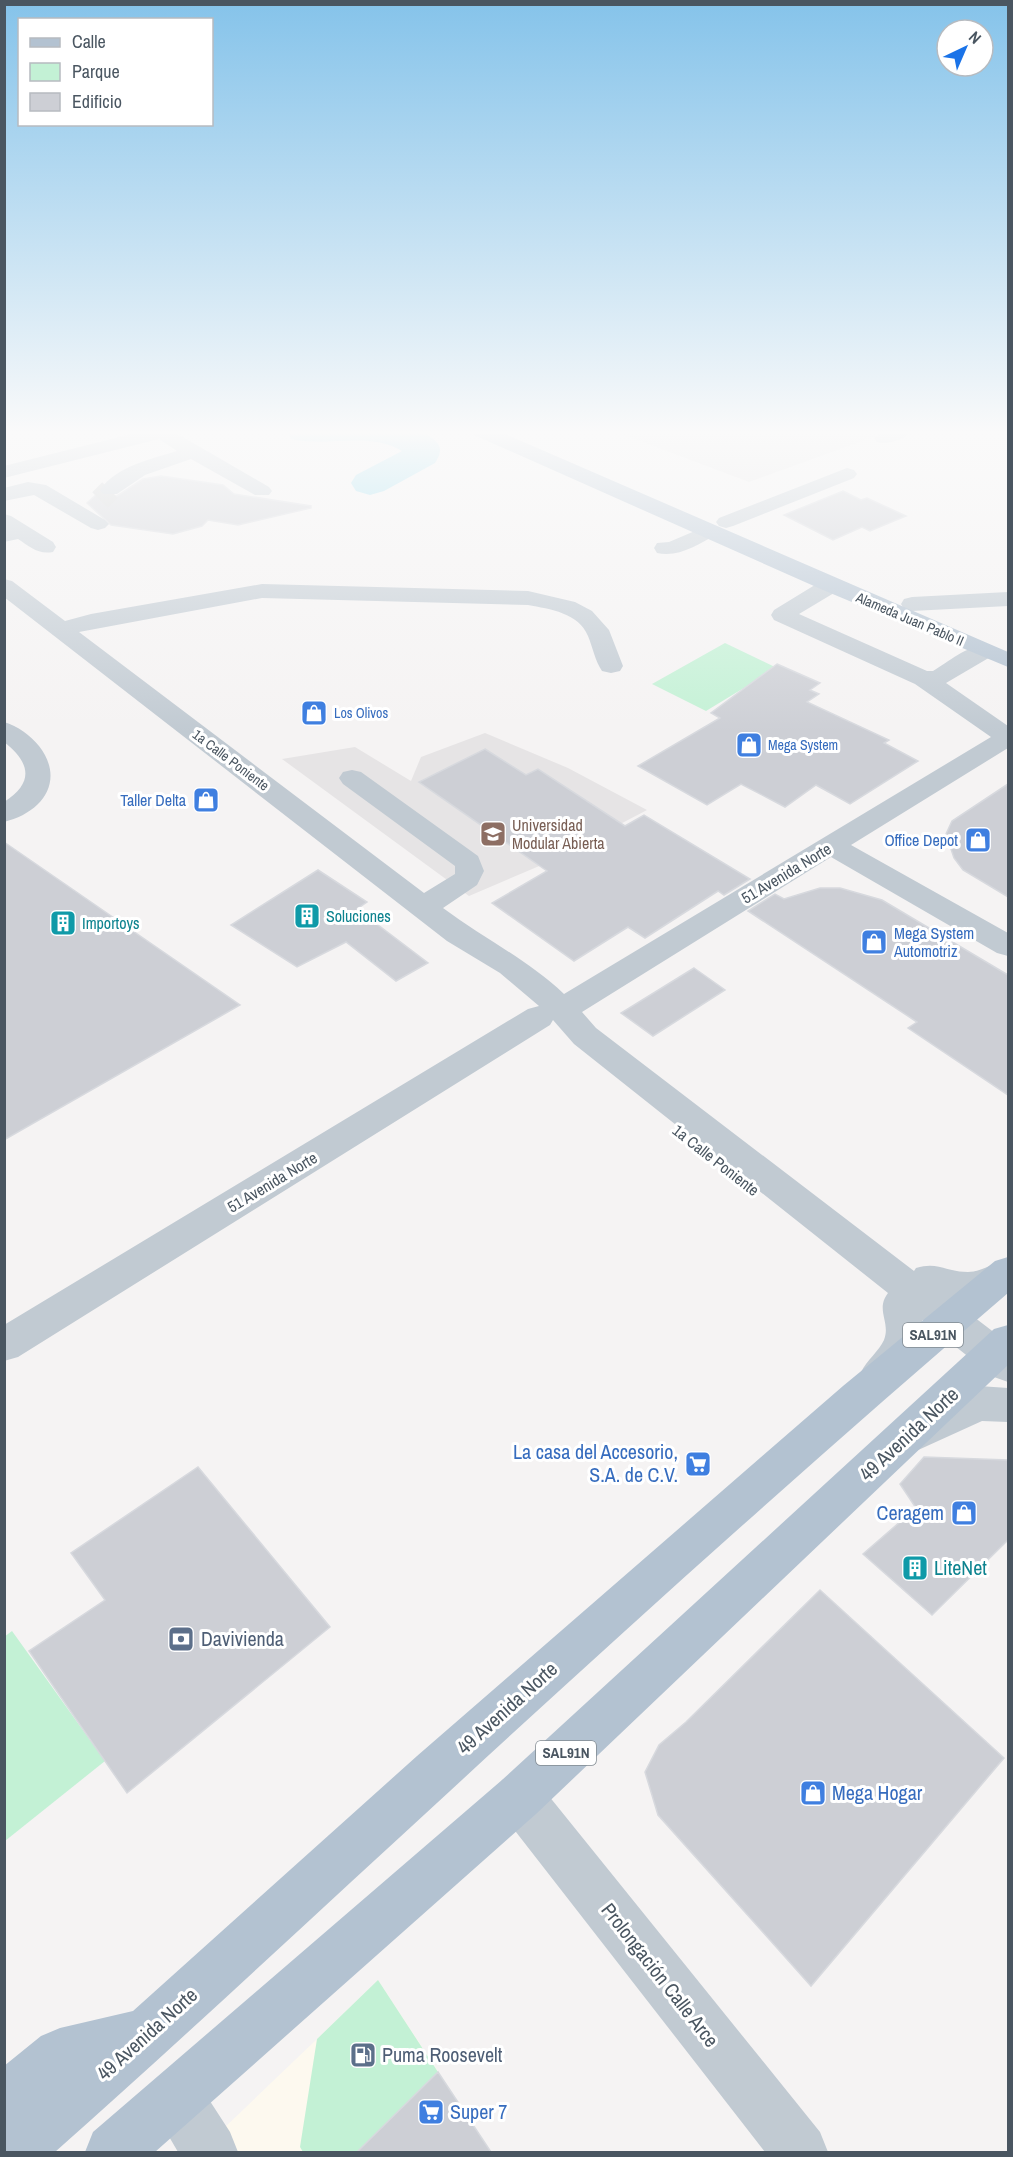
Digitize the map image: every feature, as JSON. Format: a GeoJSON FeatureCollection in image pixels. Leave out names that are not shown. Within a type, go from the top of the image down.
{"type":"FeatureCollection","features":[{"type":"Feature","properties":{"kind":"main road","name":"Alameda Juan Pablo II"},"geometry":{"type":"LineString","coordinates":[[729,532],[831,585],[1002,654]]}},
{"type":"Feature","properties":{"kind":"main road","name":"Alameda Juan Pablo II"},"geometry":{"type":"LineString","coordinates":[[732,532],[912,604],[1002,654]]}},
{"type":"Feature","properties":{"kind":"main road","name":"49 Avenida Norte"},"geometry":{"type":"LineString","coordinates":[[13,2152],[148,2034],[434,1773],[857,1398],[1007,1273]]}},
{"type":"Feature","properties":{"kind":"main road","name":"49 Avenida Norte"},"geometry":{"type":"LineString","coordinates":[[113,2152],[519,1797],[1008,1341]]}},
{"type":"Feature","properties":{"kind":"main road"},"geometry":{"type":"LineString","coordinates":[[4,2102],[60,2055],[148,2034]]}},
{"type":"Feature","properties":{"kind":"street"},"geometry":{"type":"LineString","coordinates":[[15,532],[45,547]]}},
{"type":"Feature","properties":{"kind":"street"},"geometry":{"type":"LineString","coordinates":[[665,548],[673,548],[706,532]]}},
{"type":"Feature","properties":{"kind":"street"},"geometry":{"type":"LineString","coordinates":[[831,585],[782,615],[924,679],[1008,737]]}},
{"type":"Feature","properties":{"kind":"street","name":"1a Calle Poniente"},"geometry":{"type":"LineString","coordinates":[[4,586],[458,934],[469,957],[585,1036],[1008,1365]]}},
{"type":"Feature","properties":{"kind":"street"},"geometry":{"type":"LineString","coordinates":[[61,630],[92,621],[262,591],[528,598],[561,605],[583,615],[596,629],[611,666]]}},
{"type":"Feature","properties":{"kind":"street"},"geometry":{"type":"LineString","coordinates":[[912,604],[1008,599]]}},
{"type":"Feature","properties":{"kind":"street"},"geometry":{"type":"LineString","coordinates":[[924,679],[939,677],[1002,654]]}},
{"type":"Feature","properties":{"kind":"street"},"geometry":{"type":"LineString","coordinates":[[4,730],[32,752],[39,769],[36,789],[20,805],[4,814]]}},
{"type":"Feature","properties":{"kind":"street","name":"51 Avenida Norte"},"geometry":{"type":"LineString","coordinates":[[4,1345],[551,1013],[832,846],[1008,737]]}},
{"type":"Feature","properties":{"kind":"street"},"geometry":{"type":"LineString","coordinates":[[352,777],[468,862],[470,871],[467,879],[423,907]]}},
{"type":"Feature","properties":{"kind":"street"},"geometry":{"type":"LineString","coordinates":[[832,846],[1008,946]]}},
{"type":"Feature","properties":{"kind":"street","name":"1a Calle Poniente"},"geometry":{"type":"LineString","coordinates":[[551,1013],[599,1027],[929,1279],[962,1288],[987,1286],[1007,1273]]}},
{"type":"Feature","properties":{"kind":"street","name":"1a Calle Poniente"},"geometry":{"type":"LineString","coordinates":[[551,1013],[571,1046],[900,1304]]}},
{"type":"Feature","properties":{"kind":"street"},"geometry":{"type":"LineString","coordinates":[[900,1304],[912,1312],[919,1313],[935,1302],[940,1293],[929,1279]]}},
{"type":"Feature","properties":{"kind":"street"},"geometry":{"type":"LineString","coordinates":[[857,1398],[903,1347],[905,1326],[900,1304]]}},
{"type":"Feature","properties":{"kind":"street"},"geometry":{"type":"LineString","coordinates":[[904,1439],[979,1403],[1008,1405]]}},
{"type":"Feature","properties":{"kind":"street","name":"Prolongación Calle Arce"},"geometry":{"type":"LineString","coordinates":[[519,1797],[800,2152]]}},
{"type":"Feature","properties":{"kind":"street"},"geometry":{"type":"LineString","coordinates":[[176,2097],[210,2152]]}},
{"type":"Feature","properties":{"kind":"shaded area","name":"Universidad Modular Abierta"},"geometry":{"type":"Polygon","coordinates":[[[485,733],[568,768],[647,810],[544,864],[469,896],[282,759],[355,747],[411,781],[421,757],[485,733]]]}},
{"type":"Feature","properties":{"kind":"shaded area","name":"Puma Roosevelt"},"geometry":{"type":"Polygon","coordinates":[[[378,1980],[491,2152],[199,2152],[317,2039],[378,1980]]]}},
{"type":"Feature","properties":{"kind":"green space"},"geometry":{"type":"Polygon","coordinates":[[[725,643],[777,668],[706,711],[652,684],[725,643]]]}},
{"type":"Feature","properties":{"kind":"green space"},"geometry":{"type":"Polygon","coordinates":[[[12,1631],[105,1761],[5,1841],[4,1637],[12,1631]]]}},
{"type":"Feature","properties":{"kind":"green space"},"geometry":{"type":"Polygon","coordinates":[[[378,1980],[438,2072],[358,2152],[303,2152],[300,2147],[317,2039],[378,1980]]]}},
{"type":"Feature","properties":{"kind":"building"},"geometry":{"type":"Polygon","coordinates":[[[157,532],[181,532],[173,534],[157,532]]]}},
{"type":"Feature","properties":{"kind":"building"},"geometry":{"type":"Polygon","coordinates":[[[817,532],[852,532],[833,540],[817,532]]]}},
{"type":"Feature","properties":{"kind":"building"},"geometry":{"type":"Polygon","coordinates":[[[777,664],[820,683],[810,690],[819,694],[807,702],[889,740],[884,743],[918,761],[850,804],[816,785],[785,807],[741,784],[707,805],[638,766],[720,718],[711,713],[777,664]]]}},
{"type":"Feature","properties":{"kind":"building"},"geometry":{"type":"Polygon","coordinates":[[[485,749],[526,775],[538,769],[625,826],[644,815],[750,879],[724,895],[718,891],[645,938],[628,927],[574,961],[492,903],[547,871],[419,782],[485,749]]]}},
{"type":"Feature","properties":{"kind":"building","name":"Office Depot"},"geometry":{"type":"Polygon","coordinates":[[[1008,784],[1008,897],[963,870],[954,858],[946,834],[952,821],[1008,784]]]}},
{"type":"Feature","properties":{"kind":"building","name":"Importoys"},"geometry":{"type":"Polygon","coordinates":[[[4,842],[240,1005],[4,1140],[4,842]]]}},
{"type":"Feature","properties":{"kind":"building","name":"Soluciones"},"geometry":{"type":"Polygon","coordinates":[[[318,870],[367,902],[357,909],[428,963],[396,981],[346,942],[297,967],[231,925],[318,870]]]}},
{"type":"Feature","properties":{"kind":"building","name":"Mega System Automotriz"},"geometry":{"type":"Polygon","coordinates":[[[820,888],[840,888],[882,900],[1008,975],[1008,1095],[908,1028],[917,1022],[748,911],[775,894],[784,899],[820,888]]]}},
{"type":"Feature","properties":{"kind":"building"},"geometry":{"type":"Polygon","coordinates":[[[694,968],[725,990],[653,1036],[621,1013],[694,968]]]}},
{"type":"Feature","properties":{"kind":"building"},"geometry":{"type":"Polygon","coordinates":[[[924,1457],[1008,1460],[1008,1540],[932,1615],[863,1554],[916,1508],[900,1484],[924,1457]]]}},
{"type":"Feature","properties":{"kind":"building","name":"Davivienda"},"geometry":{"type":"Polygon","coordinates":[[[198,1467],[330,1627],[127,1793],[29,1651],[105,1600],[71,1553],[198,1467]]]}},
{"type":"Feature","properties":{"kind":"building","name":"Mega Hogar"},"geometry":{"type":"Polygon","coordinates":[[[820,1590],[1004,1758],[811,1986],[658,1815],[645,1772],[659,1745],[686,1722],[820,1590]]]}},
{"type":"Feature","properties":{"kind":"building","name":"Super 7"},"geometry":{"type":"Polygon","coordinates":[[[438,2072],[491,2152],[357,2152],[438,2072]]]}},
{"type":"Feature","properties":{"kind":"place","name":"Los Olivos"},"geometry":{"type":"Point","coordinates":[314,713]}},
{"type":"Feature","properties":{"kind":"place","name":"Mega System"},"geometry":{"type":"Point","coordinates":[749,745]}},
{"type":"Feature","properties":{"kind":"place","name":"Taller Delta"},"geometry":{"type":"Point","coordinates":[206,800]}},
{"type":"Feature","properties":{"kind":"place","name":"Universidad Modular Abierta"},"geometry":{"type":"Point","coordinates":[493,834]}},
{"type":"Feature","properties":{"kind":"place","name":"Office Depot"},"geometry":{"type":"Point","coordinates":[978,840]}},
{"type":"Feature","properties":{"kind":"place","name":"Soluciones"},"geometry":{"type":"Point","coordinates":[307,916]}},
{"type":"Feature","properties":{"kind":"place","name":"Importoys"},"geometry":{"type":"Point","coordinates":[63,923]}},
{"type":"Feature","properties":{"kind":"place","name":"Mega System Automotriz"},"geometry":{"type":"Point","coordinates":[874,942]}},
{"type":"Feature","properties":{"kind":"place","name":"La casa del Accesorio, S.A. de C.V."},"geometry":{"type":"Point","coordinates":[698,1464]}},
{"type":"Feature","properties":{"kind":"place","name":"Ceragem"},"geometry":{"type":"Point","coordinates":[964,1513]}},
{"type":"Feature","properties":{"kind":"place","name":"LiteNet"},"geometry":{"type":"Point","coordinates":[915,1568]}},
{"type":"Feature","properties":{"kind":"place","name":"Davivienda"},"geometry":{"type":"Point","coordinates":[181,1639]}},
{"type":"Feature","properties":{"kind":"place","name":"Mega Hogar"},"geometry":{"type":"Point","coordinates":[813,1793]}},
{"type":"Feature","properties":{"kind":"place","name":"Puma Roosevelt"},"geometry":{"type":"Point","coordinates":[363,2055]}},
{"type":"Feature","properties":{"kind":"place","name":"Super 7"},"geometry":{"type":"Point","coordinates":[431,2112]}}]}
